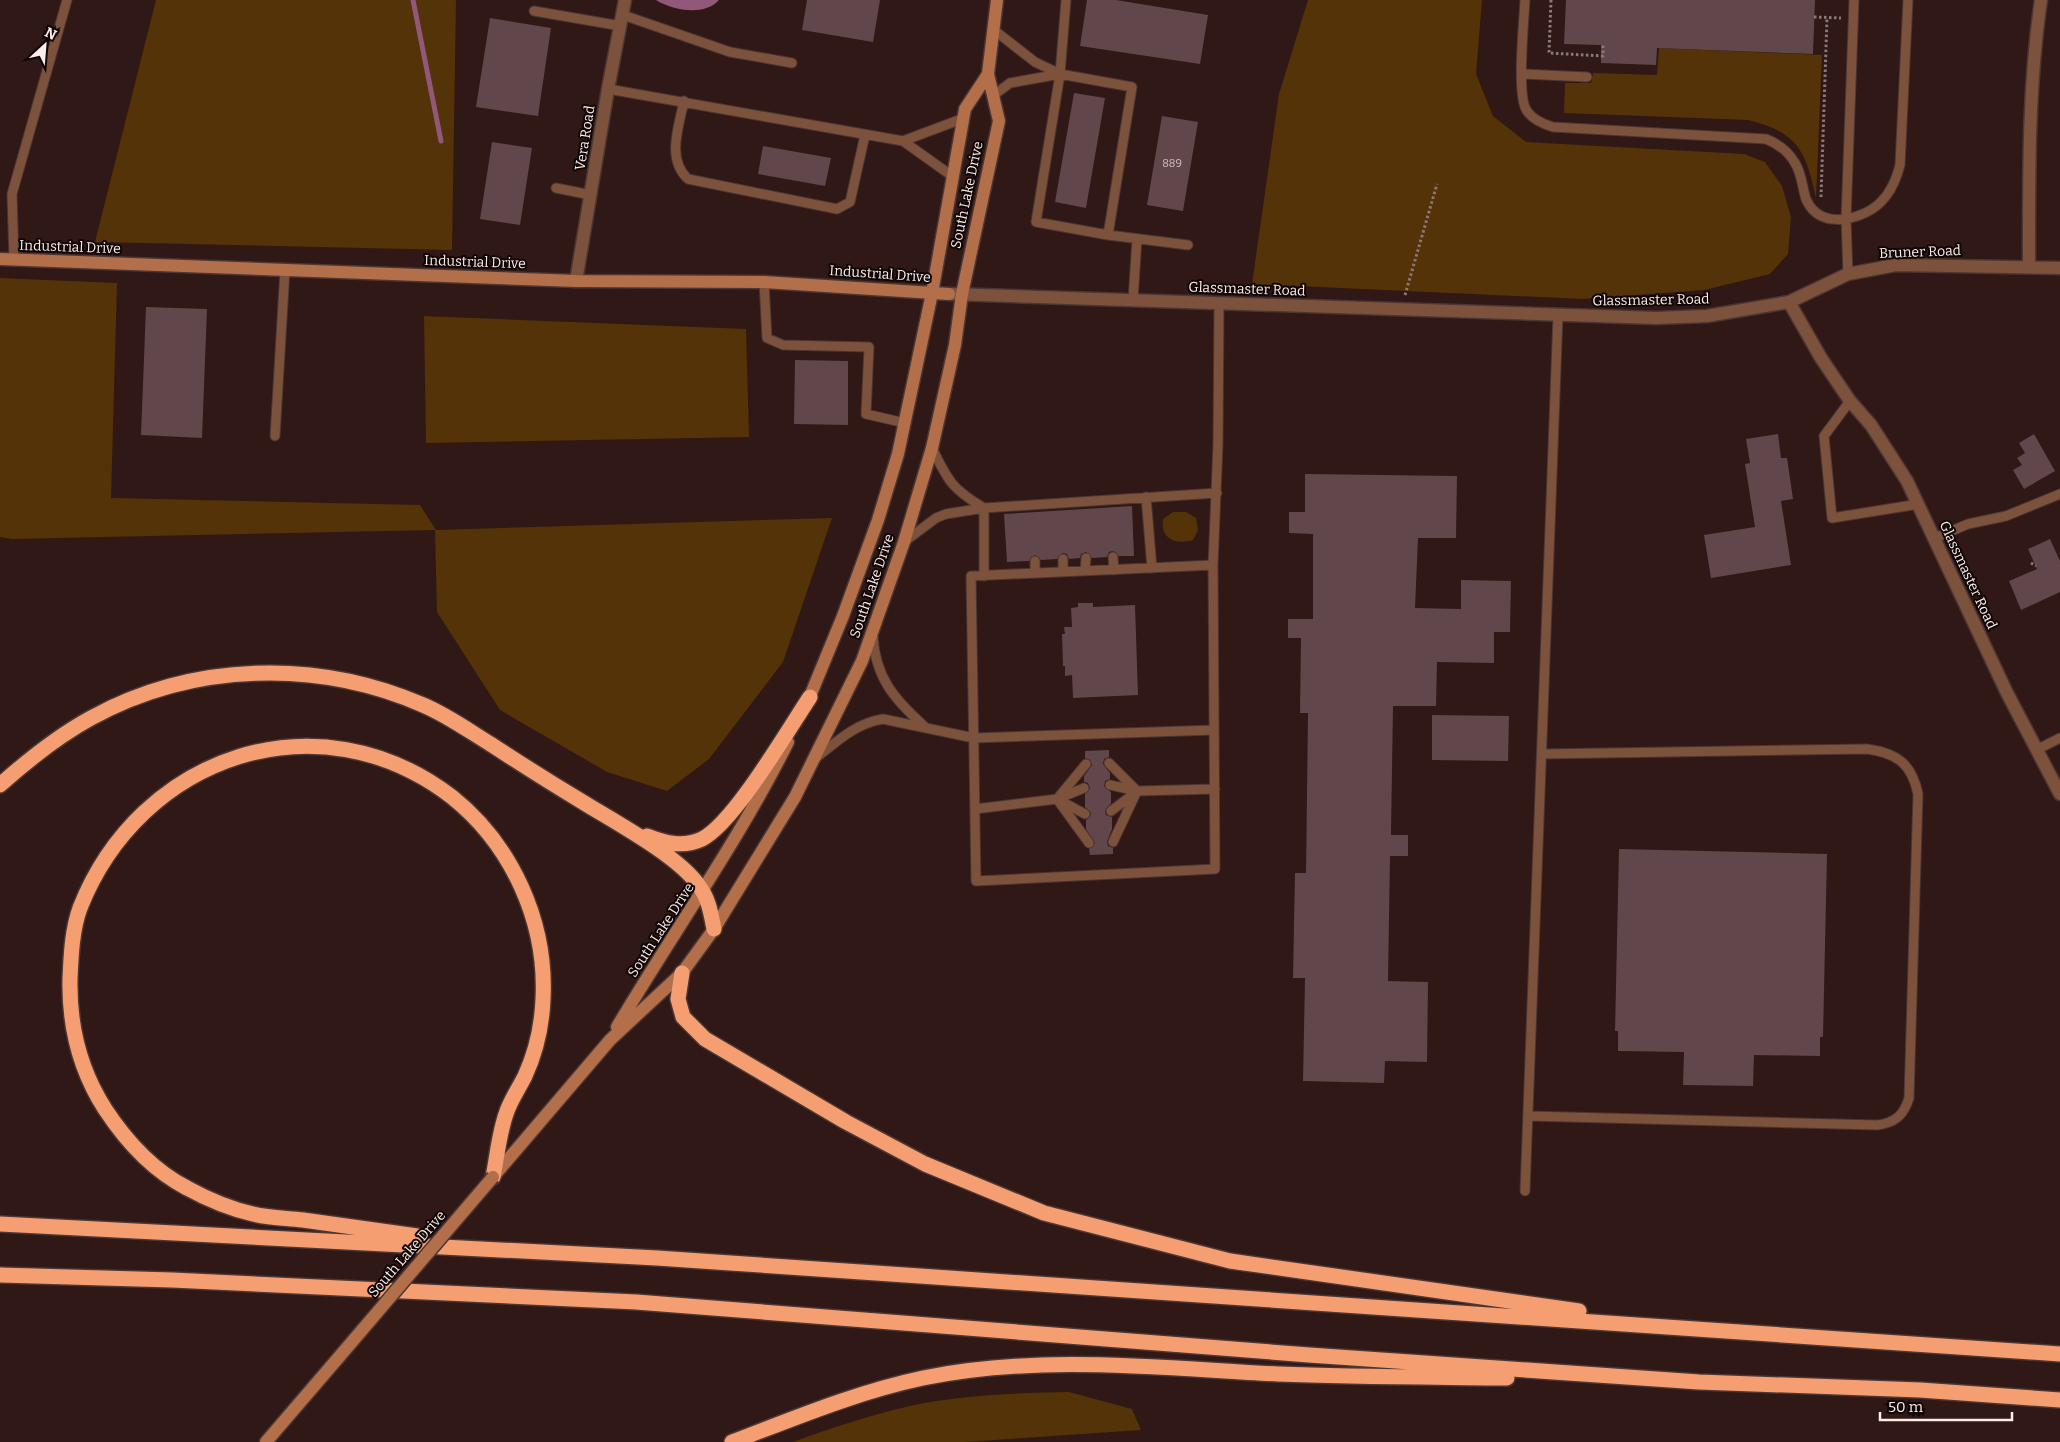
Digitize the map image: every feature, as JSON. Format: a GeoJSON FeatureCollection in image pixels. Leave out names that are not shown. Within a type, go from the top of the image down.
{"type":"FeatureCollection","features":[{"type":"Feature","properties":{"kind":"highway"},"geometry":{"type":"LineString","coordinates":[[0,785],[32,757],[74,728],[130,699],[188,681],[224,674],[293,673],[362,684],[425,705],[447,717],[626,829],[686,870],[703,892],[711,913],[714,929]]}},
{"type":"Feature","properties":{"kind":"highway"},"geometry":{"type":"LineString","coordinates":[[626,829],[663,842],[678,844],[702,839],[714,830],[749,789],[810,697]]}},
{"type":"Feature","properties":{"kind":"highway"},"geometry":{"type":"LineString","coordinates":[[492,1177],[506,1112],[534,1054],[543,1000],[542,960],[530,909],[519,881],[493,837],[470,812],[444,792],[393,764],[366,754],[305,746],[276,749],[224,762],[194,775],[148,806],[128,827],[104,860],[79,910],[70,964],[69,999],[80,1057],[96,1095],[125,1137],[158,1169],[183,1186],[212,1200],[252,1214],[515,1250]]}},
{"type":"Feature","properties":{"kind":"highway"},"geometry":{"type":"LineString","coordinates":[[682,973],[678,999],[683,1017],[705,1039],[846,1122],[925,1164],[1044,1213],[1230,1261],[1687,1328]]}},
{"type":"Feature","properties":{"kind":"highway"},"geometry":{"type":"LineString","coordinates":[[0,1224],[515,1250],[955,1277],[2060,1354]]}},
{"type":"Feature","properties":{"kind":"highway"},"geometry":{"type":"LineString","coordinates":[[0,1275],[172,1280],[636,1302],[1309,1355],[1698,1382]]}},
{"type":"Feature","properties":{"kind":"highway"},"geometry":{"type":"LineString","coordinates":[[732,1442],[837,1402],[914,1380],[984,1370],[1033,1366],[1196,1368],[1335,1375],[1698,1382],[1920,1390],[2060,1400]]}},
{"type":"Feature","properties":{"kind":"main road","name":"South Lake Drive"},"geometry":{"type":"LineString","coordinates":[[266,1442],[610,1040],[682,973],[714,929],[786,813],[816,758],[862,661],[904,542],[932,448],[955,345],[962,294],[999,121],[988,74],[997,0]]}},
{"type":"Feature","properties":{"kind":"main road","name":"South Lake Drive"},"geometry":{"type":"LineString","coordinates":[[610,1040],[659,956],[703,892],[764,791],[810,697],[878,520],[898,454],[932,293],[965,109],[988,74]]}},
{"type":"Feature","properties":{"kind":"main road","name":"Industrial Drive"},"geometry":{"type":"LineString","coordinates":[[0,259],[576,281],[764,282],[949,294]]}},
{"type":"Feature","properties":{"kind":"street","name":"Vera Road"},"geometry":{"type":"LineString","coordinates":[[576,281],[625,0]]}},
{"type":"Feature","properties":{"kind":"street"},"geometry":{"type":"LineString","coordinates":[[2029,267],[2032,99],[2041,0]]}},
{"type":"Feature","properties":{"kind":"street","name":"Bruner Road"},"geometry":{"type":"LineString","coordinates":[[1789,302],[1848,274],[1896,265],[2060,268]]}},
{"type":"Feature","properties":{"kind":"street","name":"Glassmaster Road"},"geometry":{"type":"LineString","coordinates":[[949,294],[1656,318],[1707,316],[1789,302],[1807,337],[1850,401],[1871,425],[1896,462],[1919,504],[2036,750],[2060,794]]}},
{"type":"Feature","properties":{"kind":"lane"},"geometry":{"type":"LineString","coordinates":[[14,260],[12,194],[67,0]]}},
{"type":"Feature","properties":{"kind":"lane"},"geometry":{"type":"LineString","coordinates":[[1066,0],[1060,74],[1036,222],[1108,235],[1188,245]]}},
{"type":"Feature","properties":{"kind":"lane"},"geometry":{"type":"LineString","coordinates":[[1525,0],[1522,103],[1526,111],[1533,118],[1553,127],[1756,137],[1776,143],[1794,161],[1807,201],[1820,216],[1833,220],[1846,219],[1870,210],[1880,203],[1897,179],[1900,165],[1908,0]]}},
{"type":"Feature","properties":{"kind":"lane"},"geometry":{"type":"LineString","coordinates":[[1848,274],[1846,219],[1854,0]]}},
{"type":"Feature","properties":{"kind":"lane"},"geometry":{"type":"LineString","coordinates":[[534,11],[622,21],[730,52],[792,63]]}},
{"type":"Feature","properties":{"kind":"lane"},"geometry":{"type":"LineString","coordinates":[[994,30],[1035,62],[1060,74],[1132,87],[1108,235]]}},
{"type":"Feature","properties":{"kind":"lane"},"geometry":{"type":"LineString","coordinates":[[994,95],[1010,83],[1060,74]]}},
{"type":"Feature","properties":{"kind":"lane"},"geometry":{"type":"LineString","coordinates":[[1522,74],[1588,77]]}},
{"type":"Feature","properties":{"kind":"lane"},"geometry":{"type":"LineString","coordinates":[[608,89],[903,141],[952,176]]}},
{"type":"Feature","properties":{"kind":"lane"},"geometry":{"type":"LineString","coordinates":[[684,101],[674,153],[680,172],[688,179],[837,210],[850,202],[865,134]]}},
{"type":"Feature","properties":{"kind":"lane"},"geometry":{"type":"LineString","coordinates":[[903,141],[964,118]]}},
{"type":"Feature","properties":{"kind":"lane"},"geometry":{"type":"LineString","coordinates":[[556,188],[591,195]]}},
{"type":"Feature","properties":{"kind":"lane"},"geometry":{"type":"LineString","coordinates":[[1132,300],[1137,239]]}},
{"type":"Feature","properties":{"kind":"lane"},"geometry":{"type":"LineString","coordinates":[[275,436],[285,270]]}},
{"type":"Feature","properties":{"kind":"lane"},"geometry":{"type":"LineString","coordinates":[[764,282],[767,338],[783,345],[869,346],[866,414],[905,423]]}},
{"type":"Feature","properties":{"kind":"lane"},"geometry":{"type":"LineString","coordinates":[[1213,565],[972,576],[976,881],[1215,869],[1213,565],[1217,492],[1220,303]]}},
{"type":"Feature","properties":{"kind":"lane"},"geometry":{"type":"LineString","coordinates":[[1525,1191],[1558,315]]}},
{"type":"Feature","properties":{"kind":"lane"},"geometry":{"type":"LineString","coordinates":[[1850,401],[1824,436],[1832,518],[1919,504]]}},
{"type":"Feature","properties":{"kind":"lane"},"geometry":{"type":"LineString","coordinates":[[932,448],[952,486],[960,494],[984,508]]}},
{"type":"Feature","properties":{"kind":"lane"},"geometry":{"type":"LineString","coordinates":[[904,542],[936,518],[946,514],[984,508],[1036,509],[1109,504],[1146,497],[1217,492]]}},
{"type":"Feature","properties":{"kind":"lane"},"geometry":{"type":"LineString","coordinates":[[1935,538],[1968,524],[2006,516],[2060,494]]}},
{"type":"Feature","properties":{"kind":"lane"},"geometry":{"type":"LineString","coordinates":[[1146,497],[1152,568]]}},
{"type":"Feature","properties":{"kind":"lane"},"geometry":{"type":"LineString","coordinates":[[984,508],[984,576]]}},
{"type":"Feature","properties":{"kind":"lane"},"geometry":{"type":"LineString","coordinates":[[1113,557],[1114,570]]}},
{"type":"Feature","properties":{"kind":"lane"},"geometry":{"type":"LineString","coordinates":[[1085,571],[1086,558]]}},
{"type":"Feature","properties":{"kind":"lane"},"geometry":{"type":"LineString","coordinates":[[1063,559],[1063,572]]}},
{"type":"Feature","properties":{"kind":"lane"},"geometry":{"type":"LineString","coordinates":[[1035,561],[1035,573]]}},
{"type":"Feature","properties":{"kind":"lane"},"geometry":{"type":"LineString","coordinates":[[873,631],[874,651],[886,684],[893,696],[926,728]]}},
{"type":"Feature","properties":{"kind":"lane"},"geometry":{"type":"LineString","coordinates":[[816,758],[848,733],[871,721],[892,720],[974,738],[1214,730]]}},
{"type":"Feature","properties":{"kind":"lane"},"geometry":{"type":"LineString","coordinates":[[2036,750],[2060,738]]}},
{"type":"Feature","properties":{"kind":"lane"},"geometry":{"type":"LineString","coordinates":[[1528,1116],[1877,1125],[1888,1124],[1898,1118],[1905,1110],[1909,1098],[1918,794],[1915,780],[1908,768],[1896,757],[1881,751],[1867,749],[1542,754]]}},
{"type":"Feature","properties":{"kind":"lane"},"geometry":{"type":"LineString","coordinates":[[1057,799],[1086,764]]}},
{"type":"Feature","properties":{"kind":"lane"},"geometry":{"type":"LineString","coordinates":[[1109,764],[1137,791]]}},
{"type":"Feature","properties":{"kind":"lane"},"geometry":{"type":"LineString","coordinates":[[1110,785],[1137,791],[1215,789]]}},
{"type":"Feature","properties":{"kind":"lane"},"geometry":{"type":"LineString","coordinates":[[975,809],[1057,799],[1084,788]]}},
{"type":"Feature","properties":{"kind":"lane"},"geometry":{"type":"LineString","coordinates":[[1111,811],[1137,791]]}},
{"type":"Feature","properties":{"kind":"lane"},"geometry":{"type":"LineString","coordinates":[[1113,842],[1137,791]]}},
{"type":"Feature","properties":{"kind":"lane"},"geometry":{"type":"LineString","coordinates":[[1057,799],[1085,814]]}},
{"type":"Feature","properties":{"kind":"lane"},"geometry":{"type":"LineString","coordinates":[[1057,799],[1089,844]]}},
{"type":"Feature","properties":{"kind":"path"},"geometry":{"type":"LineString","coordinates":[[1551,0],[1549,53],[1603,56],[1603,46]]}},
{"type":"Feature","properties":{"kind":"path"},"geometry":{"type":"LineString","coordinates":[[1814,17],[1854,19]]}},
{"type":"Feature","properties":{"kind":"path"},"geometry":{"type":"LineString","coordinates":[[1820,216],[1827,18]]}},
{"type":"Feature","properties":{"kind":"path"},"geometry":{"type":"LineString","coordinates":[[1400,310],[1437,184]]}},
{"type":"Feature","properties":{"kind":"path"},"geometry":{"type":"LineString","coordinates":[[2031,563],[2036,566]]}},
{"type":"Feature","properties":{"kind":"shaded area"},"geometry":{"type":"Polygon","coordinates":[[[156,0],[456,0],[452,250],[95,242],[156,0]]]}},
{"type":"Feature","properties":{"kind":"shaded area"},"geometry":{"type":"Polygon","coordinates":[[[656,0],[719,0],[706,8],[689,10],[671,7],[656,0]]]}},
{"type":"Feature","properties":{"kind":"shaded area"},"geometry":{"type":"Polygon","coordinates":[[[1308,0],[1482,0],[1476,74],[1493,116],[1526,142],[1744,154],[1765,162],[1782,186],[1791,217],[1788,254],[1770,274],[1704,290],[1582,299],[1252,284],[1279,94],[1308,0]]]}},
{"type":"Feature","properties":{"kind":"shaded area"},"geometry":{"type":"Polygon","coordinates":[[[1659,48],[1822,55],[1816,198],[1808,168],[1797,146],[1789,138],[1765,125],[1748,120],[1564,113],[1565,83],[1591,83],[1593,73],[1657,75],[1659,48]]]}},
{"type":"Feature","properties":{"kind":"shaded area"},"geometry":{"type":"Polygon","coordinates":[[[0,278],[117,283],[111,498],[420,505],[436,530],[832,518],[783,662],[709,759],[667,791],[607,772],[500,710],[437,612],[435,530],[12,539],[0,537],[0,278]]]}},
{"type":"Feature","properties":{"kind":"shaded area"},"geometry":{"type":"Polygon","coordinates":[[[424,316],[746,329],[749,437],[426,443],[424,316]]]}},
{"type":"Feature","properties":{"kind":"shaded area"},"geometry":{"type":"Polygon","coordinates":[[[1173,512],[1186,512],[1196,518],[1198,530],[1193,540],[1181,542],[1170,539],[1167,536],[1164,531],[1163,519],[1173,512]]]}},
{"type":"Feature","properties":{"kind":"shaded area"},"geometry":{"type":"Polygon","coordinates":[[[1069,1392],[1132,1409],[1141,1430],[965,1442],[793,1442],[865,1418],[929,1402],[989,1395],[1069,1392]]]}},
{"type":"Feature","properties":{"kind":"building"},"geometry":{"type":"Polygon","coordinates":[[[807,0],[880,0],[873,42],[802,30],[807,0]]]}},
{"type":"Feature","properties":{"kind":"building"},"geometry":{"type":"Polygon","coordinates":[[[1087,0],[1116,0],[1208,15],[1200,64],[1080,46],[1087,0]]]}},
{"type":"Feature","properties":{"kind":"building"},"geometry":{"type":"Polygon","coordinates":[[[1566,0],[1815,0],[1813,54],[1657,48],[1656,65],[1601,63],[1601,45],[1564,44],[1566,0]]]}},
{"type":"Feature","properties":{"kind":"building"},"geometry":{"type":"Polygon","coordinates":[[[490,18],[551,28],[538,116],[476,107],[490,18]]]}},
{"type":"Feature","properties":{"kind":"building"},"geometry":{"type":"Polygon","coordinates":[[[1074,93],[1105,98],[1086,208],[1055,202],[1074,93]]]}},
{"type":"Feature","properties":{"kind":"building"},"geometry":{"type":"Polygon","coordinates":[[[1162,116],[1198,122],[1183,211],[1147,205],[1162,116]]]}},
{"type":"Feature","properties":{"kind":"building"},"geometry":{"type":"Polygon","coordinates":[[[492,142],[532,148],[520,225],[480,219],[492,142]]]}},
{"type":"Feature","properties":{"kind":"building"},"geometry":{"type":"Polygon","coordinates":[[[763,146],[831,158],[825,186],[758,174],[763,146]]]}},
{"type":"Feature","properties":{"kind":"building"},"geometry":{"type":"Polygon","coordinates":[[[146,307],[207,309],[202,438],[141,435],[146,307]]]}},
{"type":"Feature","properties":{"kind":"building"},"geometry":{"type":"Polygon","coordinates":[[[795,360],[848,361],[848,425],[794,424],[795,360]]]}},
{"type":"Feature","properties":{"kind":"building"},"geometry":{"type":"Polygon","coordinates":[[[1778,434],[1781,458],[1787,458],[1793,499],[1781,501],[1791,565],[1711,578],[1704,535],[1755,527],[1745,464],[1750,463],[1746,439],[1778,434]]]}},
{"type":"Feature","properties":{"kind":"building"},"geometry":{"type":"Polygon","coordinates":[[[2034,434],[2055,471],[2024,489],[2013,470],[2022,465],[2017,458],[2025,453],[2019,443],[2034,434]]]}},
{"type":"Feature","properties":{"kind":"building"},"geometry":{"type":"Polygon","coordinates":[[[1305,474],[1457,476],[1456,538],[1418,538],[1415,608],[1461,609],[1461,580],[1511,581],[1510,632],[1494,632],[1494,663],[1437,662],[1436,706],[1393,706],[1391,835],[1408,835],[1408,856],[1390,856],[1388,981],[1428,982],[1427,1062],[1385,1061],[1384,1083],[1303,1081],[1305,978],[1293,978],[1295,873],[1306,873],[1308,713],[1300,713],[1301,638],[1288,638],[1288,619],[1313,619],[1313,534],[1289,533],[1289,512],[1305,512],[1305,474]]]}},
{"type":"Feature","properties":{"kind":"building"},"geometry":{"type":"Polygon","coordinates":[[[1132,506],[1134,556],[1119,556],[1113,551],[1109,552],[1107,557],[1092,558],[1086,552],[1081,554],[1080,558],[1069,559],[1067,554],[1063,553],[1057,559],[1041,560],[1035,555],[1029,561],[1007,562],[1004,514],[1132,506]]]}},
{"type":"Feature","properties":{"kind":"building"},"geometry":{"type":"Polygon","coordinates":[[[2050,539],[2060,561],[2060,592],[2021,610],[2009,581],[2037,569],[2028,549],[2050,539]]]}},
{"type":"Feature","properties":{"kind":"building"},"geometry":{"type":"Polygon","coordinates":[[[1078,603],[1093,603],[1093,607],[1135,605],[1138,695],[1073,698],[1072,675],[1065,676],[1065,666],[1063,666],[1062,634],[1065,634],[1064,627],[1072,627],[1071,608],[1078,607],[1078,603]]]}},
{"type":"Feature","properties":{"kind":"building"},"geometry":{"type":"Polygon","coordinates":[[[1432,715],[1509,716],[1508,761],[1432,760],[1432,715]]]}},
{"type":"Feature","properties":{"kind":"building"},"geometry":{"type":"Polygon","coordinates":[[[1109,750],[1109,757],[1104,759],[1103,764],[1110,773],[1110,779],[1105,781],[1104,786],[1111,792],[1111,803],[1105,811],[1106,815],[1112,817],[1112,829],[1107,842],[1108,846],[1113,848],[1113,854],[1090,855],[1089,849],[1095,843],[1086,829],[1086,820],[1090,817],[1091,813],[1085,807],[1085,794],[1090,788],[1088,783],[1084,782],[1084,776],[1092,765],[1090,760],[1085,758],[1085,751],[1109,750]]]}},
{"type":"Feature","properties":{"kind":"building"},"geometry":{"type":"Polygon","coordinates":[[[1619,849],[1827,854],[1823,1037],[1820,1037],[1820,1056],[1754,1055],[1753,1086],[1683,1085],[1684,1052],[1618,1051],[1618,1031],[1615,1031],[1619,849]]]}},
{"type":"Feature","properties":{"kind":"waterway"},"geometry":{"type":"LineString","coordinates":[[413,0],[441,141]]}}]}
